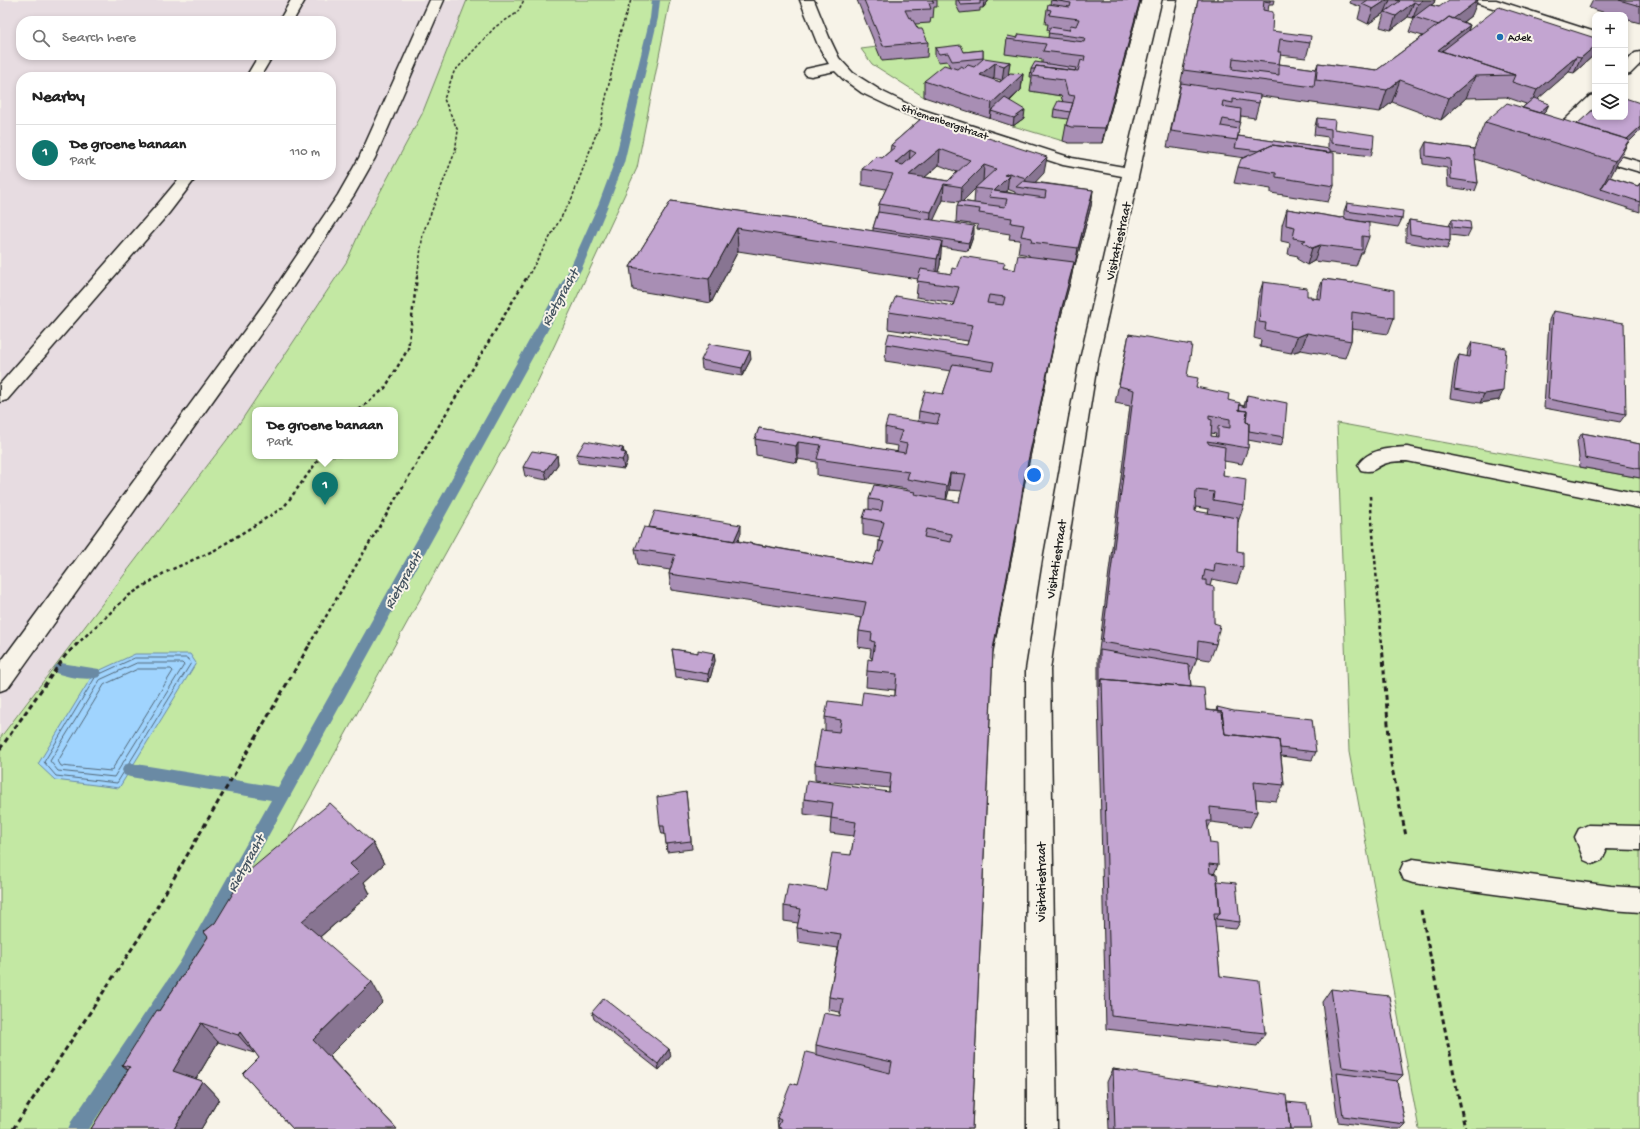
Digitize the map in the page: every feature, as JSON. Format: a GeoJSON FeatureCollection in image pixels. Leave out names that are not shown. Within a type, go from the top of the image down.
{"type":"FeatureCollection","features":[{"type":"Feature","properties":{"kind":"street"},"geometry":{"type":"LineString","coordinates":[[289,16],[298,0]]}},
{"type":"Feature","properties":{"kind":"street"},"geometry":{"type":"LineString","coordinates":[[0,681],[270,308],[346,195],[367,158],[437,0]]}},
{"type":"Feature","properties":{"kind":"street","name":"Striemenbergstraat"},"geometry":{"type":"LineString","coordinates":[[807,0],[833,59],[846,74],[864,88],[886,100],[909,110],[1069,162],[1132,173]]}},
{"type":"Feature","properties":{"kind":"street","name":"Visitatiestraat"},"geometry":{"type":"LineString","coordinates":[[1042,1129],[1038,670],[1055,556],[1088,364],[1170,0]]}},
{"type":"Feature","properties":{"kind":"street"},"geometry":{"type":"LineString","coordinates":[[1482,0],[1592,35]]}},
{"type":"Feature","properties":{"kind":"street"},"geometry":{"type":"LineString","coordinates":[[1628,67],[1638,52]]}},
{"type":"Feature","properties":{"kind":"street"},"geometry":{"type":"LineString","coordinates":[[256,72],[263,60]]}},
{"type":"Feature","properties":{"kind":"street"},"geometry":{"type":"LineString","coordinates":[[811,72],[839,66]]}},
{"type":"Feature","properties":{"kind":"street"},"geometry":{"type":"LineString","coordinates":[[1592,102],[1552,140],[1640,167]]}},
{"type":"Feature","properties":{"kind":"street"},"geometry":{"type":"LineString","coordinates":[[0,396],[164,209],[186,180]]}},
{"type":"Feature","properties":{"kind":"street"},"geometry":{"type":"LineString","coordinates":[[1368,466],[1375,459],[1389,455],[1406,454],[1640,500]]}},
{"type":"Feature","properties":{"kind":"street"},"geometry":{"type":"LineString","coordinates":[[1593,852],[1588,837],[1640,838]]}},
{"type":"Feature","properties":{"kind":"street"},"geometry":{"type":"LineString","coordinates":[[1413,871],[1608,891],[1640,900]]}},
{"type":"Feature","properties":{"kind":"path"},"geometry":{"type":"LineString","coordinates":[[363,407],[385,388],[408,349],[423,233],[455,152],[458,131],[444,99],[454,72],[495,27],[517,13],[524,0]]}},
{"type":"Feature","properties":{"kind":"path"},"geometry":{"type":"LineString","coordinates":[[13,1129],[139,938],[332,606],[547,244],[572,198],[601,121],[620,32],[631,0]]}},
{"type":"Feature","properties":{"kind":"path"},"geometry":{"type":"LineString","coordinates":[[0,749],[66,656],[128,596],[164,573],[215,550],[284,507],[319,459]]}},
{"type":"Feature","properties":{"kind":"path"},"geometry":{"type":"LineString","coordinates":[[1368,466],[1391,763],[1465,1129]]}},
{"type":"Feature","properties":{"kind":"shaded area"},"geometry":{"type":"Polygon","coordinates":[[[0,0],[467,0],[422,114],[364,222],[347,261],[239,424],[0,737],[0,0]]]}},
{"type":"Feature","properties":{"kind":"green space"},"geometry":{"type":"Polygon","coordinates":[[[467,0],[670,0],[637,168],[523,413],[214,972],[115,1129],[0,1129],[0,738],[239,424],[347,261],[364,222],[422,114],[467,0]]]}},
{"type":"Feature","properties":{"kind":"green space"},"geometry":{"type":"Polygon","coordinates":[[[933,0],[979,0],[983,8],[989,0],[1080,0],[1069,18],[1049,25],[1076,34],[1006,53],[1044,59],[1083,71],[1031,91],[1061,96],[1070,120],[1063,141],[1013,126],[1023,118],[1004,106],[1021,90],[1008,77],[943,80],[924,97],[872,64],[861,49],[877,47],[883,61],[905,25],[928,18],[933,0]]]}},
{"type":"Feature","properties":{"kind":"green space"},"geometry":{"type":"Polygon","coordinates":[[[1337,423],[1640,478],[1640,1129],[1419,1129],[1349,752],[1337,423]]]}},
{"type":"Feature","properties":{"kind":"water"},"geometry":{"type":"Polygon","coordinates":[[[135,654],[190,654],[196,663],[119,788],[55,780],[38,764],[94,673],[135,654]]]}},
{"type":"Feature","properties":{"kind":"building"},"geometry":{"type":"Polygon","coordinates":[[[864,0],[932,0],[934,3],[929,3],[931,9],[905,10],[909,18],[911,17],[918,29],[922,29],[928,42],[883,46],[864,0]]]}},
{"type":"Feature","properties":{"kind":"building"},"geometry":{"type":"Polygon","coordinates":[[[958,0],[985,0],[980,1],[980,4],[961,5],[958,0]]]}},
{"type":"Feature","properties":{"kind":"building"},"geometry":{"type":"Polygon","coordinates":[[[1052,0],[1140,0],[1105,128],[1071,127],[1066,125],[1075,96],[1068,95],[1064,80],[1032,76],[1036,66],[1078,71],[1081,60],[1084,61],[1085,56],[1043,51],[1046,44],[1007,39],[1008,36],[1017,38],[1019,34],[1084,42],[1085,38],[1048,33],[1050,27],[1069,30],[1071,25],[1076,26],[1079,19],[1049,15],[1051,10],[1047,9],[1048,4],[1070,7],[1071,3],[1052,0]]]}},
{"type":"Feature","properties":{"kind":"building"},"geometry":{"type":"Polygon","coordinates":[[[1198,0],[1270,0],[1270,2],[1264,1],[1263,10],[1273,12],[1272,31],[1311,36],[1310,43],[1280,39],[1278,52],[1281,52],[1279,64],[1316,69],[1314,87],[1183,70],[1198,0]],[[1233,58],[1232,69],[1279,75],[1279,64],[1233,58]]]}},
{"type":"Feature","properties":{"kind":"building"},"geometry":{"type":"Polygon","coordinates":[[[1368,0],[1387,0],[1373,9],[1362,4],[1368,0]]]}},
{"type":"Feature","properties":{"kind":"building"},"geometry":{"type":"Polygon","coordinates":[[[1396,0],[1423,0],[1418,4],[1414,2],[1396,16],[1385,12],[1400,1],[1396,0]]]}},
{"type":"Feature","properties":{"kind":"building"},"geometry":{"type":"Polygon","coordinates":[[[1449,0],[1478,0],[1453,19],[1449,17],[1439,25],[1414,17],[1430,5],[1439,7],[1449,0]]]}},
{"type":"Feature","properties":{"kind":"building"},"geometry":{"type":"Polygon","coordinates":[[[1619,0],[1640,0],[1640,6],[1619,0]]]}},
{"type":"Feature","properties":{"kind":"building"},"geometry":{"type":"Polygon","coordinates":[[[1499,7],[1592,37],[1592,49],[1581,58],[1576,57],[1537,90],[1512,82],[1515,75],[1442,51],[1499,7]]]}},
{"type":"Feature","properties":{"kind":"building"},"geometry":{"type":"Polygon","coordinates":[[[1449,17],[1470,25],[1438,50],[1515,75],[1475,76],[1449,98],[1400,80],[1387,90],[1316,80],[1318,63],[1377,70],[1449,17]]]}},
{"type":"Feature","properties":{"kind":"building"},"geometry":{"type":"Polygon","coordinates":[[[961,45],[964,52],[983,50],[983,58],[952,61],[948,53],[939,54],[935,48],[961,45]]]}},
{"type":"Feature","properties":{"kind":"building"},"geometry":{"type":"Polygon","coordinates":[[[984,58],[1010,62],[1004,66],[995,63],[980,75],[1000,82],[1010,73],[1023,74],[992,103],[924,81],[944,65],[957,69],[961,66],[965,68],[968,65],[974,67],[984,58]]]}},
{"type":"Feature","properties":{"kind":"building"},"geometry":{"type":"Polygon","coordinates":[[[1035,62],[1076,68],[1075,71],[1036,66],[1035,69],[1031,69],[1035,62]]]}},
{"type":"Feature","properties":{"kind":"building"},"geometry":{"type":"Polygon","coordinates":[[[1181,83],[1260,95],[1259,103],[1233,99],[1233,103],[1223,101],[1222,106],[1241,109],[1240,122],[1223,119],[1221,126],[1239,129],[1237,140],[1171,131],[1181,83]]]}},
{"type":"Feature","properties":{"kind":"building"},"geometry":{"type":"Polygon","coordinates":[[[1005,98],[1025,110],[1014,118],[991,111],[1005,98]]]}},
{"type":"Feature","properties":{"kind":"building"},"geometry":{"type":"Polygon","coordinates":[[[1534,98],[1549,104],[1539,113],[1522,108],[1534,98]]]}},
{"type":"Feature","properties":{"kind":"building"},"geometry":{"type":"Polygon","coordinates":[[[1628,99],[1640,103],[1640,127],[1627,139],[1577,124],[1592,111],[1592,120],[1628,120],[1628,99]]]}},
{"type":"Feature","properties":{"kind":"building"},"geometry":{"type":"Polygon","coordinates":[[[1058,101],[1073,103],[1070,112],[1054,109],[1058,101]]]}},
{"type":"Feature","properties":{"kind":"building"},"geometry":{"type":"Polygon","coordinates":[[[1507,103],[1629,140],[1615,161],[1485,122],[1507,103]]]}},
{"type":"Feature","properties":{"kind":"building"},"geometry":{"type":"Polygon","coordinates":[[[923,117],[1047,157],[1026,178],[1009,173],[1004,175],[1009,176],[994,191],[1045,198],[1046,191],[1016,187],[1023,181],[1093,190],[1078,248],[1031,242],[1032,238],[1021,236],[1024,225],[1011,223],[1012,218],[979,213],[980,209],[957,206],[959,201],[1005,207],[1007,199],[989,197],[992,190],[975,188],[996,169],[984,165],[962,187],[944,184],[931,212],[879,204],[893,174],[862,169],[877,156],[882,158],[895,147],[891,145],[923,117]],[[940,149],[909,175],[948,181],[970,160],[940,149]],[[910,150],[895,163],[903,165],[916,153],[910,150]]]}},
{"type":"Feature","properties":{"kind":"building"},"geometry":{"type":"Polygon","coordinates":[[[1317,118],[1335,120],[1334,129],[1374,135],[1373,148],[1331,143],[1331,129],[1317,127],[1317,118]]]}},
{"type":"Feature","properties":{"kind":"building"},"geometry":{"type":"Polygon","coordinates":[[[1238,136],[1330,149],[1330,153],[1272,145],[1259,151],[1235,148],[1238,136]]]}},
{"type":"Feature","properties":{"kind":"building"},"geometry":{"type":"Polygon","coordinates":[[[1426,142],[1474,149],[1478,183],[1451,179],[1450,159],[1426,156],[1426,142]]]}},
{"type":"Feature","properties":{"kind":"building"},"geometry":{"type":"Polygon","coordinates":[[[1272,145],[1334,153],[1334,186],[1276,177],[1276,173],[1238,167],[1241,159],[1272,145]]]}},
{"type":"Feature","properties":{"kind":"building"},"geometry":{"type":"Polygon","coordinates":[[[1609,177],[1638,186],[1640,183],[1640,202],[1601,189],[1609,177]]]}},
{"type":"Feature","properties":{"kind":"building"},"geometry":{"type":"Polygon","coordinates":[[[671,201],[942,241],[937,259],[737,228],[709,279],[630,267],[671,201]]]}},
{"type":"Feature","properties":{"kind":"building"},"geometry":{"type":"Polygon","coordinates":[[[1347,203],[1403,211],[1402,219],[1346,211],[1347,203]]]}},
{"type":"Feature","properties":{"kind":"building"},"geometry":{"type":"Polygon","coordinates":[[[1287,209],[1341,218],[1345,217],[1345,219],[1369,223],[1369,237],[1362,236],[1362,250],[1320,245],[1312,248],[1302,242],[1306,240],[1293,238],[1295,227],[1286,225],[1287,209]]]}},
{"type":"Feature","properties":{"kind":"building"},"geometry":{"type":"Polygon","coordinates":[[[878,212],[974,226],[969,243],[873,228],[878,212]]]}},
{"type":"Feature","properties":{"kind":"building"},"geometry":{"type":"Polygon","coordinates":[[[1452,219],[1470,222],[1471,229],[1452,227],[1452,219]]]}},
{"type":"Feature","properties":{"kind":"building"},"geometry":{"type":"Polygon","coordinates":[[[1409,220],[1450,226],[1450,241],[1410,234],[1409,220]]]}},
{"type":"Feature","properties":{"kind":"building"},"geometry":{"type":"Polygon","coordinates":[[[1018,255],[1074,262],[1058,322],[1025,475],[993,649],[972,1129],[783,1129],[778,1127],[781,1120],[777,1118],[791,1083],[797,1085],[806,1052],[890,1073],[892,1062],[816,1045],[824,1013],[840,1016],[843,999],[829,997],[841,934],[797,928],[801,909],[784,906],[788,884],[826,890],[832,853],[851,855],[856,822],[831,818],[833,803],[804,799],[807,780],[889,792],[891,773],[815,764],[821,730],[839,732],[841,720],[825,717],[828,701],[861,705],[863,692],[895,696],[897,674],[867,671],[868,659],[872,660],[875,642],[871,641],[872,633],[859,631],[866,602],[669,574],[675,555],[635,549],[644,527],[730,540],[872,565],[877,551],[880,552],[884,542],[879,541],[884,522],[863,518],[866,509],[881,511],[883,501],[869,499],[874,485],[959,502],[966,474],[950,473],[947,486],[907,479],[909,472],[817,459],[821,445],[798,442],[796,446],[755,439],[759,428],[905,453],[907,444],[898,442],[902,431],[885,427],[888,417],[937,424],[940,415],[919,411],[925,391],[943,394],[953,364],[992,370],[994,362],[886,344],[889,333],[967,345],[973,325],[889,312],[896,296],[953,306],[959,287],[917,281],[921,269],[951,274],[952,268],[956,269],[961,256],[1005,263],[1003,268],[1015,270],[1018,255]],[[989,295],[987,303],[1003,305],[1005,297],[989,295]],[[926,529],[924,537],[951,542],[952,534],[926,529]]]}},
{"type":"Feature","properties":{"kind":"building"},"geometry":{"type":"Polygon","coordinates":[[[1323,279],[1353,282],[1394,290],[1394,318],[1352,312],[1351,341],[1307,333],[1297,337],[1265,330],[1266,323],[1259,322],[1263,282],[1307,288],[1307,296],[1321,299],[1323,279]]]}},
{"type":"Feature","properties":{"kind":"building"},"geometry":{"type":"Polygon","coordinates":[[[1553,311],[1624,323],[1626,414],[1548,399],[1553,311]]]}},
{"type":"Feature","properties":{"kind":"building"},"geometry":{"type":"Polygon","coordinates":[[[1129,334],[1192,345],[1187,376],[1198,378],[1196,387],[1229,394],[1228,400],[1240,403],[1239,410],[1247,411],[1246,422],[1249,423],[1248,448],[1207,441],[1209,444],[1225,447],[1223,475],[1246,479],[1244,505],[1213,500],[1214,492],[1196,490],[1195,511],[1238,518],[1237,551],[1243,552],[1243,567],[1215,563],[1214,572],[1205,570],[1203,580],[1206,580],[1206,585],[1214,587],[1214,623],[1220,625],[1216,644],[1198,641],[1197,658],[1102,642],[1134,390],[1119,386],[1129,334]],[[1209,415],[1209,419],[1212,420],[1211,436],[1218,437],[1218,426],[1230,428],[1230,419],[1209,415]]]}},
{"type":"Feature","properties":{"kind":"building"},"geometry":{"type":"Polygon","coordinates":[[[1472,342],[1506,348],[1503,391],[1484,394],[1454,389],[1459,355],[1470,357],[1472,342]]]}},
{"type":"Feature","properties":{"kind":"building"},"geometry":{"type":"Polygon","coordinates":[[[709,344],[750,351],[742,368],[701,360],[709,344]]]}},
{"type":"Feature","properties":{"kind":"building"},"geometry":{"type":"Polygon","coordinates":[[[1247,395],[1287,403],[1284,437],[1249,431],[1249,423],[1246,422],[1247,411],[1239,410],[1240,405],[1246,407],[1247,395]]]}},
{"type":"Feature","properties":{"kind":"building"},"geometry":{"type":"Polygon","coordinates":[[[1582,433],[1640,444],[1640,469],[1585,458],[1582,433]]]}},
{"type":"Feature","properties":{"kind":"building"},"geometry":{"type":"Polygon","coordinates":[[[585,441],[623,448],[621,452],[626,453],[622,460],[577,454],[585,441]]]}},
{"type":"Feature","properties":{"kind":"building"},"geometry":{"type":"Polygon","coordinates":[[[532,451],[557,455],[545,471],[523,467],[532,451]]]}},
{"type":"Feature","properties":{"kind":"building"},"geometry":{"type":"Polygon","coordinates":[[[655,511],[741,525],[734,541],[649,527],[655,511]]]}},
{"type":"Feature","properties":{"kind":"building"},"geometry":{"type":"Polygon","coordinates":[[[672,649],[698,653],[698,650],[714,653],[708,674],[675,668],[672,649]]]}},
{"type":"Feature","properties":{"kind":"building"},"geometry":{"type":"Polygon","coordinates":[[[1100,650],[1189,665],[1191,687],[1102,679],[1100,687],[1100,650]]]}},
{"type":"Feature","properties":{"kind":"building"},"geometry":{"type":"Polygon","coordinates":[[[1102,679],[1204,688],[1206,710],[1222,712],[1225,734],[1279,740],[1284,785],[1254,782],[1257,812],[1210,807],[1211,821],[1207,821],[1210,843],[1217,844],[1218,865],[1209,864],[1210,873],[1217,874],[1220,913],[1214,913],[1220,976],[1259,981],[1265,1033],[1111,1016],[1102,679]]]}},
{"type":"Feature","properties":{"kind":"building"},"geometry":{"type":"Polygon","coordinates":[[[1217,707],[1234,711],[1312,719],[1316,752],[1280,748],[1279,740],[1225,734],[1222,712],[1218,712],[1217,707]]]}},
{"type":"Feature","properties":{"kind":"building"},"geometry":{"type":"Polygon","coordinates":[[[686,792],[691,841],[666,844],[664,826],[660,826],[657,797],[686,792]]]}},
{"type":"Feature","properties":{"kind":"building"},"geometry":{"type":"Polygon","coordinates":[[[330,803],[373,843],[350,864],[359,873],[302,921],[372,982],[313,1040],[397,1129],[293,1129],[243,1074],[259,1058],[240,1032],[238,1035],[201,1023],[173,1071],[202,1081],[174,1129],[91,1129],[130,1067],[122,1065],[157,1010],[159,1011],[208,937],[204,932],[215,923],[244,875],[330,803]]]}},
{"type":"Feature","properties":{"kind":"building"},"geometry":{"type":"Polygon","coordinates":[[[1217,881],[1236,883],[1240,922],[1216,919],[1220,913],[1217,881]]]}},
{"type":"Feature","properties":{"kind":"building"},"geometry":{"type":"Polygon","coordinates":[[[1331,989],[1389,996],[1403,1075],[1342,1067],[1331,989]]]}},
{"type":"Feature","properties":{"kind":"building"},"geometry":{"type":"Polygon","coordinates":[[[604,998],[669,1049],[658,1064],[592,1012],[604,998]]]}},
{"type":"Feature","properties":{"kind":"building"},"geometry":{"type":"Polygon","coordinates":[[[1113,1069],[1286,1095],[1290,1129],[1115,1129],[1113,1069]]]}},
{"type":"Feature","properties":{"kind":"building"},"geometry":{"type":"Polygon","coordinates":[[[1337,1073],[1397,1081],[1405,1124],[1343,1116],[1337,1073]]]}},
{"type":"Feature","properties":{"kind":"building"},"geometry":{"type":"Polygon","coordinates":[[[1287,1102],[1307,1104],[1311,1129],[1290,1129],[1287,1102]]]}},
{"type":"Feature","properties":{"kind":"waterway","name":"Rietgracht"},"geometry":{"type":"LineString","coordinates":[[282,795],[576,268],[604,203],[619,163],[654,18],[656,0]]}},
{"type":"Feature","properties":{"kind":"waterway"},"geometry":{"type":"LineString","coordinates":[[61,669],[94,673]]}},
{"type":"Feature","properties":{"kind":"waterway"},"geometry":{"type":"LineString","coordinates":[[130,770],[282,795]]}},
{"type":"Feature","properties":{"kind":"waterway","name":"Rietgracht"},"geometry":{"type":"LineString","coordinates":[[78,1129],[186,968],[282,795]]}},
{"type":"Feature","properties":{"kind":"place","name":"Adek"},"geometry":{"type":"Point","coordinates":[1500,37]}},
{"type":"Feature","properties":{"kind":"place","name":"De groene banaan"},"geometry":{"type":"Point","coordinates":[325,505]}}]}
